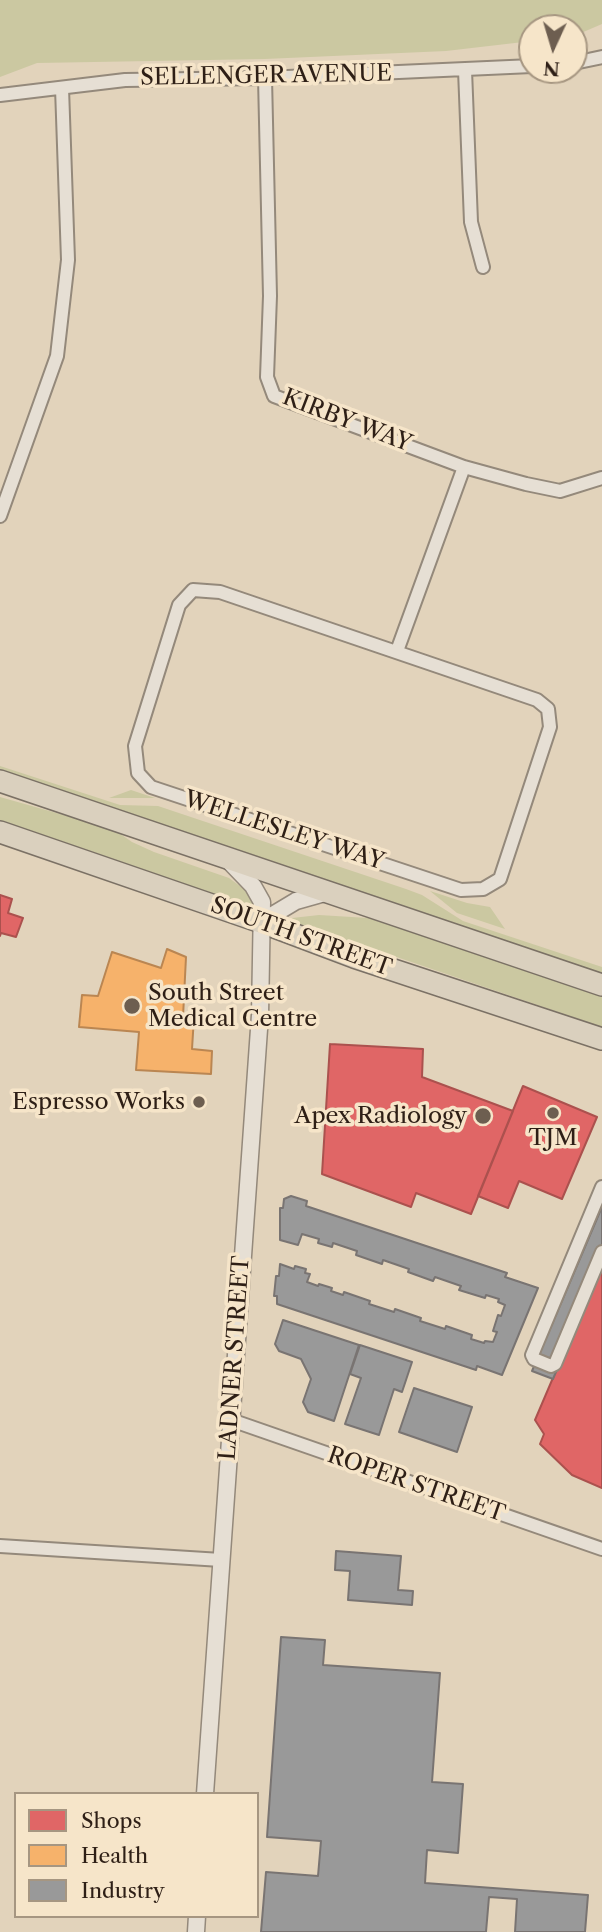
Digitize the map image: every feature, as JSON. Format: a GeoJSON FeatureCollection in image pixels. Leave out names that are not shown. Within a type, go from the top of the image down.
{"type":"FeatureCollection","features":[{"type":"Feature","properties":{"kind":"highway"},"geometry":{"type":"LineString","coordinates":[[0,782],[602,985]]}},
{"type":"Feature","properties":{"kind":"highway","name":"SOUTH STREET"},"geometry":{"type":"LineString","coordinates":[[0,832],[354,957],[602,1039]]}},
{"type":"Feature","properties":{"kind":"street","name":"SELLENGER AVENUE"},"geometry":{"type":"LineString","coordinates":[[0,95],[125,80],[265,78],[518,67]]}},
{"type":"Feature","properties":{"kind":"street"},"geometry":{"type":"LineString","coordinates":[[466,70],[471,222],[483,267]]}},
{"type":"Feature","properties":{"kind":"street","name":"KIRBY WAY"},"geometry":{"type":"LineString","coordinates":[[265,78],[270,296],[267,377],[274,396],[464,467],[526,484],[560,491],[602,478]]}},
{"type":"Feature","properties":{"kind":"street"},"geometry":{"type":"LineString","coordinates":[[0,516],[57,356],[68,260],[62,88]]}},
{"type":"Feature","properties":{"kind":"street"},"geometry":{"type":"LineString","coordinates":[[397,651],[464,467]]}},
{"type":"Feature","properties":{"kind":"street","name":"WELLESLEY WAY"},"geometry":{"type":"LineString","coordinates":[[193,590],[220,592],[397,651],[537,701],[548,709],[550,727],[500,879],[483,889],[461,890],[151,787],[138,773],[135,747],[179,605],[193,590]]}},
{"type":"Feature","properties":{"kind":"street","name":"LADNER STREET"},"geometry":{"type":"LineString","coordinates":[[205,1792],[260,1016],[261,902],[253,886],[226,858]]}},
{"type":"Feature","properties":{"kind":"street"},"geometry":{"type":"LineString","coordinates":[[261,922],[296,901],[328,892]]}},
{"type":"Feature","properties":{"kind":"street"},"geometry":{"type":"LineString","coordinates":[[602,1187],[532,1355],[534,1359],[551,1366],[555,1364],[602,1252]]}},
{"type":"Feature","properties":{"kind":"street","name":"ROPER STREET"},"geometry":{"type":"LineString","coordinates":[[231,1420],[602,1549]]}},
{"type":"Feature","properties":{"kind":"street"},"geometry":{"type":"LineString","coordinates":[[0,1546],[221,1560]]}},
{"type":"Feature","properties":{"kind":"shaded area"},"geometry":{"type":"Polygon","coordinates":[[[0,0],[602,0],[602,24],[588,30],[588,14],[518,14],[518,43],[446,51],[265,59],[37,63],[0,77],[0,0]]]}},
{"type":"Feature","properties":{"kind":"shaded area"},"geometry":{"type":"Polygon","coordinates":[[[0,766],[120,805],[158,806],[406,889],[422,895],[463,921],[602,967],[602,975],[0,771],[0,766]]]}},
{"type":"Feature","properties":{"kind":"shaded area"},"geometry":{"type":"Polygon","coordinates":[[[131,790],[155,798],[109,798],[131,790]]]}},
{"type":"Feature","properties":{"kind":"shaded area"},"geometry":{"type":"Polygon","coordinates":[[[0,797],[113,829],[154,852],[229,878],[244,889],[255,906],[246,907],[0,824],[0,797]]]}},
{"type":"Feature","properties":{"kind":"shaded area"},"geometry":{"type":"Polygon","coordinates":[[[430,891],[490,907],[505,929],[457,913],[430,891]]]}},
{"type":"Feature","properties":{"kind":"shaded area"},"geometry":{"type":"Polygon","coordinates":[[[319,915],[368,918],[602,994],[602,1027],[291,921],[292,918],[319,915]]]}},
{"type":"Feature","properties":{"kind":"building: Shops"},"geometry":{"type":"Polygon","coordinates":[[[0,895],[12,899],[8,913],[23,918],[16,937],[1,933],[0,936],[0,895]]]}},
{"type":"Feature","properties":{"kind":"building: Shops"},"geometry":{"type":"Polygon","coordinates":[[[330,1044],[423,1049],[422,1077],[513,1111],[471,1214],[416,1193],[411,1207],[322,1174],[330,1044]]]}},
{"type":"Feature","properties":{"kind":"building: Shops"},"geometry":{"type":"Polygon","coordinates":[[[523,1086],[597,1117],[562,1199],[519,1181],[508,1208],[478,1196],[523,1086]]]}},
{"type":"Feature","properties":{"kind":"building: Shops"},"geometry":{"type":"Polygon","coordinates":[[[602,1263],[602,1488],[572,1475],[540,1444],[544,1434],[535,1420],[602,1263]]]}},
{"type":"Feature","properties":{"kind":"building: Health","name":"South Street Medical Centre"},"geometry":{"type":"Polygon","coordinates":[[[167,949],[186,957],[183,1017],[194,1017],[192,1049],[212,1051],[211,1074],[136,1070],[139,1032],[79,1027],[82,995],[98,996],[112,952],[161,968],[167,949]]]}},
{"type":"Feature","properties":{"kind":"building: Industry"},"geometry":{"type":"Polygon","coordinates":[[[291,1196],[307,1201],[306,1206],[507,1273],[505,1277],[538,1288],[502,1375],[477,1366],[476,1370],[277,1304],[277,1296],[274,1296],[280,1264],[294,1269],[295,1266],[306,1269],[305,1273],[310,1274],[307,1282],[332,1288],[331,1291],[343,1295],[344,1292],[394,1312],[395,1309],[445,1329],[446,1326],[472,1335],[471,1339],[484,1343],[493,1342],[497,1332],[493,1331],[498,1315],[501,1316],[505,1305],[498,1302],[499,1299],[459,1290],[461,1286],[435,1277],[433,1281],[408,1272],[409,1269],[383,1260],[382,1264],[356,1255],[357,1251],[333,1243],[332,1247],[318,1243],[319,1239],[302,1234],[298,1245],[280,1240],[280,1208],[283,1208],[284,1199],[291,1196]]]}},
{"type":"Feature","properties":{"kind":"building: Industry"},"geometry":{"type":"Polygon","coordinates":[[[602,1207],[602,1263],[553,1379],[532,1371],[602,1207]]]}},
{"type":"Feature","properties":{"kind":"building: Industry"},"geometry":{"type":"Polygon","coordinates":[[[283,1320],[359,1345],[334,1421],[308,1412],[303,1402],[311,1379],[301,1359],[279,1351],[275,1344],[283,1320]]]}},
{"type":"Feature","properties":{"kind":"building: Industry"},"geometry":{"type":"Polygon","coordinates":[[[360,1345],[412,1362],[402,1392],[394,1389],[379,1435],[345,1424],[361,1378],[350,1374],[360,1345]]]}},
{"type":"Feature","properties":{"kind":"building: Industry"},"geometry":{"type":"Polygon","coordinates":[[[414,1388],[472,1407],[457,1452],[399,1432],[414,1388]]]}},
{"type":"Feature","properties":{"kind":"building: Industry"},"geometry":{"type":"Polygon","coordinates":[[[336,1551],[401,1556],[398,1590],[413,1591],[412,1605],[348,1600],[350,1571],[335,1570],[336,1551]]]}},
{"type":"Feature","properties":{"kind":"building: Industry"},"geometry":{"type":"Polygon","coordinates":[[[281,1637],[325,1640],[323,1665],[440,1673],[432,1782],[463,1784],[458,1853],[427,1850],[425,1883],[588,1895],[585,1932],[515,1932],[517,1899],[489,1897],[486,1932],[261,1932],[266,1872],[318,1876],[321,1841],[267,1837],[281,1637]]]}},
{"type":"Feature","properties":{"kind":"place","name":"South Street Medical Centre"},"geometry":{"type":"Point","coordinates":[132,1006]}},
{"type":"Feature","properties":{"kind":"place","name":"Espresso Works"},"geometry":{"type":"Point","coordinates":[199,1102]}},
{"type":"Feature","properties":{"kind":"place","name":"TJM"},"geometry":{"type":"Point","coordinates":[553,1113]}},
{"type":"Feature","properties":{"kind":"place","name":"Apex Radiology"},"geometry":{"type":"Point","coordinates":[483,1116]}}]}
